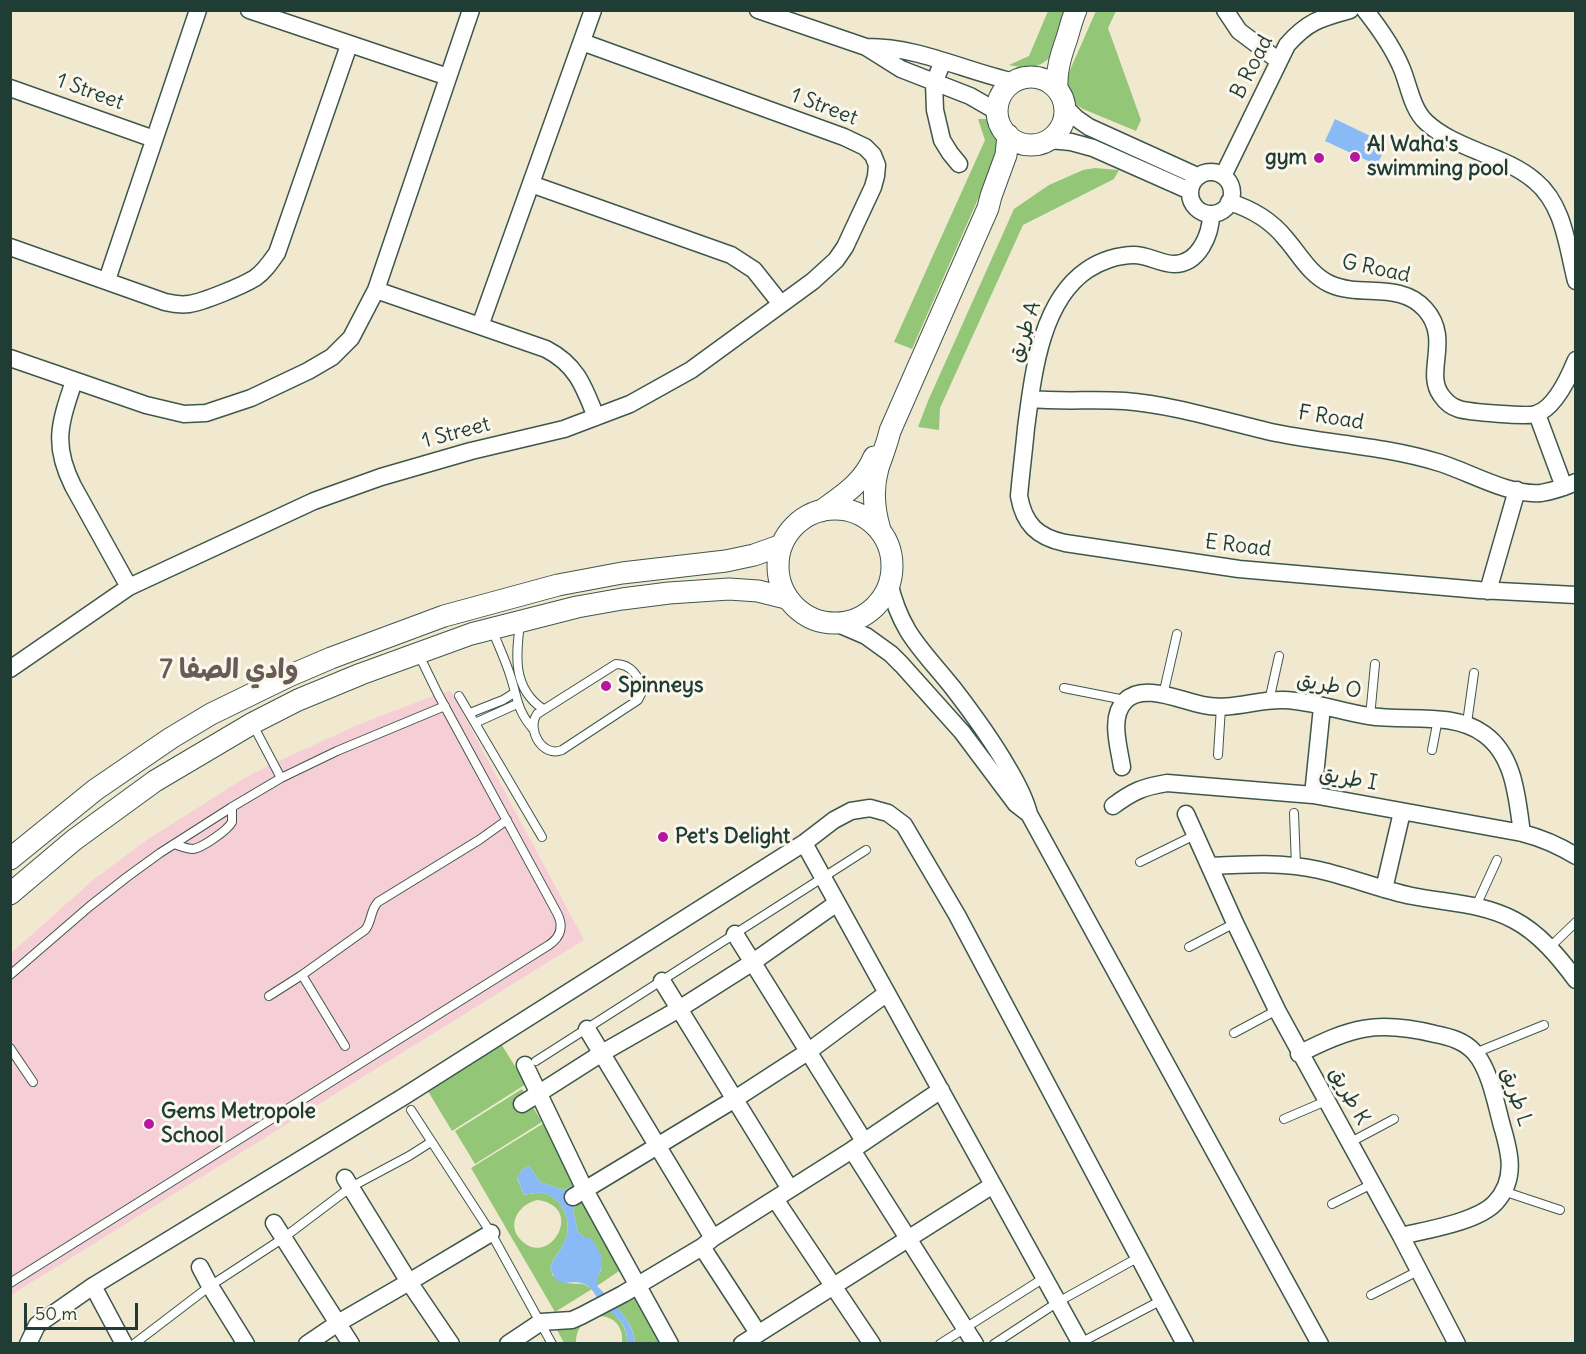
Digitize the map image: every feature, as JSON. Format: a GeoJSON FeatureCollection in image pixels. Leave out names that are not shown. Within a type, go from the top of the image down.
{"type":"FeatureCollection","features":[{"type":"Feature","properties":{"kind":"street"},"geometry":{"type":"LineString","coordinates":[[107,280],[198,10]]}},
{"type":"Feature","properties":{"kind":"street"},"geometry":{"type":"LineString","coordinates":[[249,10],[448,77]]}},
{"type":"Feature","properties":{"kind":"street"},"geometry":{"type":"LineString","coordinates":[[10,358],[146,405],[184,414],[206,412],[251,398],[332,357],[351,338],[376,290],[471,10]]}},
{"type":"Feature","properties":{"kind":"street"},"geometry":{"type":"LineString","coordinates":[[480,326],[593,10]]}},
{"type":"Feature","properties":{"kind":"street"},"geometry":{"type":"LineString","coordinates":[[758,10],[866,47],[901,69],[970,96],[998,111]]}},
{"type":"Feature","properties":{"kind":"street"},"geometry":{"type":"LineString","coordinates":[[1225,10],[1239,31],[1279,61]]}},
{"type":"Feature","properties":{"kind":"street","name":"B Road"},"geometry":{"type":"LineString","coordinates":[[1224,176],[1287,45],[1299,31],[1314,21],[1350,10]]}},
{"type":"Feature","properties":{"kind":"street"},"geometry":{"type":"LineString","coordinates":[[1365,10],[1394,51],[1418,112],[1426,122],[1444,136],[1518,169],[1547,193],[1557,209],[1563,226],[1575,281]]}},
{"type":"Feature","properties":{"kind":"street"},"geometry":{"type":"LineString","coordinates":[[1073,16],[1043,67],[1004,91],[998,111],[1000,124],[1008,135],[1019,143],[1071,142],[1193,184]]}},
{"type":"Feature","properties":{"kind":"street"},"geometry":{"type":"LineString","coordinates":[[988,208],[999,195],[1018,158],[1060,129],[1063,123],[1057,68],[1073,16]]}},
{"type":"Feature","properties":{"kind":"street","name":"1 Street"},"geometry":{"type":"LineString","coordinates":[[10,669],[129,587],[314,501],[381,477],[471,451],[564,429],[630,404],[691,370],[825,271],[845,247],[852,234],[876,176],[877,165],[873,154],[865,147],[844,137],[582,42]]}},
{"type":"Feature","properties":{"kind":"street"},"geometry":{"type":"LineString","coordinates":[[10,247],[177,305],[189,304],[242,285],[256,277],[268,267],[277,253],[349,45]]}},
{"type":"Feature","properties":{"kind":"street"},"geometry":{"type":"LineString","coordinates":[[866,47],[908,50],[989,75],[1022,80],[1044,80],[1076,118],[1193,184]]}},
{"type":"Feature","properties":{"kind":"street"},"geometry":{"type":"LineString","coordinates":[[901,69],[908,50]]}},
{"type":"Feature","properties":{"kind":"street"},"geometry":{"type":"LineString","coordinates":[[943,61],[934,83],[935,110],[942,140],[959,164]]}},
{"type":"Feature","properties":{"kind":"street","name":"1 Street"},"geometry":{"type":"LineString","coordinates":[[10,88],[154,139]]}},
{"type":"Feature","properties":{"kind":"street"},"geometry":{"type":"LineString","coordinates":[[838,624],[853,621],[872,610],[890,582],[890,550],[880,530],[875,510],[874,488],[878,466],[890,431],[988,208],[1006,155],[1008,135]]}},
{"type":"Feature","properties":{"kind":"street"},"geometry":{"type":"LineString","coordinates":[[1213,172],[1224,176],[1230,185],[1229,202],[1221,210],[1210,214],[1195,207],[1192,202],[1193,184],[1202,173],[1213,172]]}},
{"type":"Feature","properties":{"kind":"street"},"geometry":{"type":"LineString","coordinates":[[531,184],[730,255],[754,270],[781,304]]}},
{"type":"Feature","properties":{"kind":"street","name":"G Road"},"geometry":{"type":"LineString","coordinates":[[1229,202],[1255,213],[1276,228],[1305,263],[1332,285],[1398,292],[1413,299],[1425,309],[1434,323],[1438,338],[1435,383],[1440,394],[1449,403],[1460,409],[1522,416],[1538,414]]}},
{"type":"Feature","properties":{"kind":"street","name":"طريق A"},"geometry":{"type":"LineString","coordinates":[[1030,399],[1045,330],[1055,306],[1075,278],[1089,268],[1119,256],[1134,255],[1173,264],[1182,263],[1197,253],[1206,239],[1210,214]]}},
{"type":"Feature","properties":{"kind":"street"},"geometry":{"type":"LineString","coordinates":[[376,290],[558,355],[576,373],[583,384],[596,417]]}},
{"type":"Feature","properties":{"kind":"street"},"geometry":{"type":"LineString","coordinates":[[1570,484],[1538,414],[1551,404],[1561,391],[1575,360]]}},
{"type":"Feature","properties":{"kind":"street"},"geometry":{"type":"LineString","coordinates":[[74,381],[59,438],[61,456],[73,486],[129,587]]}},
{"type":"Feature","properties":{"kind":"street","name":"F Road"},"geometry":{"type":"LineString","coordinates":[[1030,399],[1104,400],[1148,404],[1276,433],[1346,445],[1381,448],[1416,456],[1517,490],[1540,493],[1570,484]]}},
{"type":"Feature","properties":{"kind":"street","name":"E Road"},"geometry":{"type":"LineString","coordinates":[[1030,399],[1019,496],[1028,523],[1038,533],[1051,540],[1239,569],[1488,591],[1575,595]]}},
{"type":"Feature","properties":{"kind":"street"},"geometry":{"type":"LineString","coordinates":[[821,511],[860,481],[870,466],[878,446],[890,431]]}},
{"type":"Feature","properties":{"kind":"street"},"geometry":{"type":"LineString","coordinates":[[1488,591],[1517,490]]}},
{"type":"Feature","properties":{"kind":"street"},"geometry":{"type":"LineString","coordinates":[[880,530],[853,512],[832,509],[811,514],[801,520],[786,536],[777,567],[786,598],[801,613],[811,619],[838,624],[866,636],[891,654],[962,732],[1016,804],[1029,814]]}},
{"type":"Feature","properties":{"kind":"street"},"geometry":{"type":"LineString","coordinates":[[10,859],[95,790],[171,738],[211,714],[331,658],[444,616],[548,587],[622,573],[726,561],[754,555],[782,545]]}},
{"type":"Feature","properties":{"kind":"street"},"geometry":{"type":"LineString","coordinates":[[890,582],[898,612],[912,639],[986,733],[1021,791],[1029,814],[1320,1344]]}},
{"type":"Feature","properties":{"kind":"street"},"geometry":{"type":"LineString","coordinates":[[10,894],[120,805],[155,781],[252,723],[298,700],[417,652],[520,621],[622,599],[729,589],[758,591],[786,598]]}},
{"type":"Feature","properties":{"kind":"street","name":"طريق O"},"geometry":{"type":"LineString","coordinates":[[1125,700],[1134,694],[1145,692],[1205,706],[1221,707],[1269,700],[1286,700],[1370,717],[1438,719],[1467,723],[1486,735],[1502,752],[1511,772],[1522,834]]}},
{"type":"Feature","properties":{"kind":"street"},"geometry":{"type":"LineString","coordinates":[[1122,767],[1116,720],[1125,700]]}},
{"type":"Feature","properties":{"kind":"street"},"geometry":{"type":"LineString","coordinates":[[1313,795],[1322,707]]}},
{"type":"Feature","properties":{"kind":"street","name":"طريق I"},"geometry":{"type":"LineString","coordinates":[[1113,806],[1129,794],[1148,786],[1167,783],[1313,795],[1522,834],[1550,842],[1575,856]]}},
{"type":"Feature","properties":{"kind":"street"},"geometry":{"type":"LineString","coordinates":[[28,1344],[37,1325],[93,1286],[404,1097],[804,843],[834,820],[851,811],[870,808],[888,813],[903,825],[957,915],[1185,1344]]}},
{"type":"Feature","properties":{"kind":"street"},"geometry":{"type":"LineString","coordinates":[[1384,889],[1402,812]]}},
{"type":"Feature","properties":{"kind":"street","name":"طريق K"},"geometry":{"type":"LineString","coordinates":[[1186,814],[1234,923],[1276,1010],[1401,1236],[1457,1344]]}},
{"type":"Feature","properties":{"kind":"street"},"geometry":{"type":"LineString","coordinates":[[804,843],[1080,1343]]}},
{"type":"Feature","properties":{"kind":"street"},"geometry":{"type":"LineString","coordinates":[[1210,866],[1255,863],[1296,866],[1333,873],[1410,896],[1497,911],[1534,933],[1561,961],[1575,980]]}},
{"type":"Feature","properties":{"kind":"street"},"geometry":{"type":"LineString","coordinates":[[522,1104],[753,962],[837,903]]}},
{"type":"Feature","properties":{"kind":"street"},"geometry":{"type":"LineString","coordinates":[[735,934],[808,1051],[909,1239],[975,1344]]}},
{"type":"Feature","properties":{"kind":"street"},"geometry":{"type":"LineString","coordinates":[[662,981],[790,1189]]}},
{"type":"Feature","properties":{"kind":"street"},"geometry":{"type":"LineString","coordinates":[[579,1193],[735,1099],[808,1051],[887,993]]}},
{"type":"Feature","properties":{"kind":"street","name":"طريق L"},"geometry":{"type":"LineString","coordinates":[[1299,1054],[1349,1031],[1390,1026],[1411,1028],[1461,1041],[1475,1053],[1484,1067],[1508,1146],[1510,1169],[1503,1191]]}},
{"type":"Feature","properties":{"kind":"street"},"geometry":{"type":"LineString","coordinates":[[587,1029],[658,1145],[708,1243],[762,1336]]}},
{"type":"Feature","properties":{"kind":"street"},"geometry":{"type":"LineString","coordinates":[[531,1063],[538,1094],[579,1193],[638,1286],[670,1344]]}},
{"type":"Feature","properties":{"kind":"street"},"geometry":{"type":"LineString","coordinates":[[508,1344],[542,1322],[572,1320],[638,1286],[858,1146],[940,1090]]}},
{"type":"Feature","properties":{"kind":"street"},"geometry":{"type":"LineString","coordinates":[[348,1183],[409,1282],[451,1344]]}},
{"type":"Feature","properties":{"kind":"street"},"geometry":{"type":"LineString","coordinates":[[742,1344],[762,1336],[834,1286],[993,1185]]}},
{"type":"Feature","properties":{"kind":"street"},"geometry":{"type":"LineString","coordinates":[[1401,1236],[1478,1214],[1494,1204],[1503,1191]]}},
{"type":"Feature","properties":{"kind":"street"},"geometry":{"type":"LineString","coordinates":[[774,1199],[872,1344]]}},
{"type":"Feature","properties":{"kind":"street"},"geometry":{"type":"LineString","coordinates":[[274,1223],[282,1239],[351,1344]]}},
{"type":"Feature","properties":{"kind":"street"},"geometry":{"type":"LineString","coordinates":[[307,1344],[338,1323],[491,1233]]}},
{"type":"Feature","properties":{"kind":"street"},"geometry":{"type":"LineString","coordinates":[[200,1267],[246,1344]]}},
{"type":"Feature","properties":{"kind":"street"},"geometry":{"type":"LineString","coordinates":[[93,1286],[124,1344]]}},
{"type":"Feature","properties":{"kind":"lane"},"geometry":{"type":"LineString","coordinates":[[520,621],[514,693],[521,713],[547,750],[559,751],[638,700],[642,687],[629,666],[616,663],[543,709],[534,717],[533,729]]}},
{"type":"Feature","properties":{"kind":"lane"},"geometry":{"type":"LineString","coordinates":[[492,629],[515,677],[527,695],[543,709]]}},
{"type":"Feature","properties":{"kind":"lane"},"geometry":{"type":"LineString","coordinates":[[1162,695],[1177,634]]}},
{"type":"Feature","properties":{"kind":"lane"},"geometry":{"type":"LineString","coordinates":[[10,1283],[555,941],[561,927],[561,920],[417,652]]}},
{"type":"Feature","properties":{"kind":"lane"},"geometry":{"type":"LineString","coordinates":[[1269,700],[1279,656]]}},
{"type":"Feature","properties":{"kind":"lane"},"geometry":{"type":"LineString","coordinates":[[1370,717],[1376,664]]}},
{"type":"Feature","properties":{"kind":"lane"},"geometry":{"type":"LineString","coordinates":[[1467,723],[1474,673]]}},
{"type":"Feature","properties":{"kind":"lane"},"geometry":{"type":"LineString","coordinates":[[1064,688],[1125,700]]}},
{"type":"Feature","properties":{"kind":"lane"},"geometry":{"type":"LineString","coordinates":[[470,713],[503,700],[514,693]]}},
{"type":"Feature","properties":{"kind":"lane"},"geometry":{"type":"LineString","coordinates":[[459,696],[542,837]]}},
{"type":"Feature","properties":{"kind":"lane"},"geometry":{"type":"LineString","coordinates":[[475,723],[517,704]]}},
{"type":"Feature","properties":{"kind":"lane"},"geometry":{"type":"LineString","coordinates":[[10,975],[90,906],[174,844],[232,807],[281,778],[369,736],[445,706]]}},
{"type":"Feature","properties":{"kind":"lane"},"geometry":{"type":"LineString","coordinates":[[1218,754],[1221,707]]}},
{"type":"Feature","properties":{"kind":"lane"},"geometry":{"type":"LineString","coordinates":[[1432,750],[1438,719]]}},
{"type":"Feature","properties":{"kind":"lane"},"geometry":{"type":"LineString","coordinates":[[252,723],[281,778]]}},
{"type":"Feature","properties":{"kind":"lane"},"geometry":{"type":"LineString","coordinates":[[174,844],[193,849],[201,846],[231,826],[232,807]]}},
{"type":"Feature","properties":{"kind":"lane"},"geometry":{"type":"LineString","coordinates":[[1294,813],[1296,866]]}},
{"type":"Feature","properties":{"kind":"lane"},"geometry":{"type":"LineString","coordinates":[[268,996],[365,930],[378,902],[479,840],[507,820]]}},
{"type":"Feature","properties":{"kind":"lane"},"geometry":{"type":"LineString","coordinates":[[1140,862],[1195,835]]}},
{"type":"Feature","properties":{"kind":"lane"},"geometry":{"type":"LineString","coordinates":[[531,1063],[866,850]]}},
{"type":"Feature","properties":{"kind":"lane"},"geometry":{"type":"LineString","coordinates":[[1476,906],[1497,860]]}},
{"type":"Feature","properties":{"kind":"lane"},"geometry":{"type":"LineString","coordinates":[[1549,948],[1575,922]]}},
{"type":"Feature","properties":{"kind":"lane"},"geometry":{"type":"LineString","coordinates":[[1189,947],[1234,923]]}},
{"type":"Feature","properties":{"kind":"lane"},"geometry":{"type":"LineString","coordinates":[[302,975],[345,1046]]}},
{"type":"Feature","properties":{"kind":"lane"},"geometry":{"type":"LineString","coordinates":[[1233,1033],[1276,1010]]}},
{"type":"Feature","properties":{"kind":"lane"},"geometry":{"type":"LineString","coordinates":[[1475,1053],[1544,1025]]}},
{"type":"Feature","properties":{"kind":"lane"},"geometry":{"type":"LineString","coordinates":[[10,1048],[33,1082]]}},
{"type":"Feature","properties":{"kind":"lane"},"geometry":{"type":"LineString","coordinates":[[1284,1119],[1326,1101]]}},
{"type":"Feature","properties":{"kind":"lane"},"geometry":{"type":"LineString","coordinates":[[411,1110],[491,1233],[542,1322],[552,1344]]}},
{"type":"Feature","properties":{"kind":"lane"},"geometry":{"type":"LineString","coordinates":[[1349,1143],[1394,1119]]}},
{"type":"Feature","properties":{"kind":"lane"},"geometry":{"type":"LineString","coordinates":[[134,1344],[210,1286],[282,1239],[348,1183],[409,1156],[431,1142]]}},
{"type":"Feature","properties":{"kind":"lane"},"geometry":{"type":"LineString","coordinates":[[1332,1204],[1372,1184]]}},
{"type":"Feature","properties":{"kind":"lane"},"geometry":{"type":"LineString","coordinates":[[1503,1191],[1560,1210]]}},
{"type":"Feature","properties":{"kind":"lane"},"geometry":{"type":"LineString","coordinates":[[994,1344],[1058,1302],[1139,1257]]}},
{"type":"Feature","properties":{"kind":"lane"},"geometry":{"type":"LineString","coordinates":[[1371,1295],[1418,1271]]}},
{"type":"Feature","properties":{"kind":"lane"},"geometry":{"type":"LineString","coordinates":[[940,1344],[1044,1278]]}},
{"type":"Feature","properties":{"kind":"lane"},"geometry":{"type":"LineString","coordinates":[[1080,1343],[1162,1300]]}},
{"type":"Feature","properties":{"kind":"shaded area","name":"Gems Metropole School"},"geometry":{"type":"Polygon","coordinates":[[[451,691],[584,940],[11,1295],[11,953],[93,880],[148,839],[243,779],[360,724],[451,691]]]}},
{"type":"Feature","properties":{"kind":"green space"},"geometry":{"type":"Polygon","coordinates":[[[1048,11],[1069,11],[1051,56],[1043,63],[1034,66],[1009,65],[1029,56],[1048,11]]]}},
{"type":"Feature","properties":{"kind":"green space"},"geometry":{"type":"Polygon","coordinates":[[[1096,11],[1116,11],[1108,28],[1141,120],[1136,131],[1083,109],[1074,103],[1068,92],[1067,81],[1070,70],[1096,11]]]}},
{"type":"Feature","properties":{"kind":"green space"},"geometry":{"type":"Polygon","coordinates":[[[978,119],[991,119],[1001,136],[1000,149],[912,349],[894,342],[985,140],[978,119]]]}},
{"type":"Feature","properties":{"kind":"green space"},"geometry":{"type":"Polygon","coordinates":[[[1095,168],[1119,170],[1114,179],[1023,225],[940,408],[939,430],[918,427],[1014,209],[1049,185],[1083,170],[1095,168]]]}},
{"type":"Feature","properties":{"kind":"green space"},"geometry":{"type":"Polygon","coordinates":[[[500,1042],[526,1084],[452,1131],[426,1088],[500,1042]]]}},
{"type":"Feature","properties":{"kind":"green space"},"geometry":{"type":"Polygon","coordinates":[[[522,1089],[542,1122],[475,1164],[455,1131],[522,1089]]]}},
{"type":"Feature","properties":{"kind":"green space"},"geometry":{"type":"Polygon","coordinates":[[[544,1123],[577,1183],[564,1190],[540,1182],[529,1166],[522,1170],[517,1178],[524,1195],[543,1193],[555,1199],[564,1210],[568,1231],[550,1267],[553,1276],[572,1284],[583,1284],[592,1289],[555,1312],[471,1168],[544,1123]],[[537,1200],[525,1206],[517,1215],[514,1227],[516,1233],[531,1247],[542,1247],[558,1234],[561,1223],[560,1213],[552,1205],[537,1200]]]}},
{"type":"Feature","properties":{"kind":"green space"},"geometry":{"type":"Polygon","coordinates":[[[585,1197],[622,1269],[597,1286],[596,1281],[601,1270],[584,1237],[578,1232],[573,1209],[585,1197]]]}},
{"type":"Feature","properties":{"kind":"green space"},"geometry":{"type":"Polygon","coordinates":[[[631,1285],[661,1343],[635,1343],[629,1323],[615,1306],[631,1285]]]}},
{"type":"Feature","properties":{"kind":"green space"},"geometry":{"type":"Polygon","coordinates":[[[599,1300],[622,1324],[627,1343],[622,1343],[621,1331],[616,1323],[600,1316],[584,1323],[578,1331],[576,1343],[564,1343],[555,1326],[599,1300]]]}},
{"type":"Feature","properties":{"kind":"water"},"geometry":{"type":"Polygon","coordinates":[[[1335,119],[1387,144],[1377,165],[1325,141],[1335,119]]]}},
{"type":"Feature","properties":{"kind":"water"},"geometry":{"type":"Polygon","coordinates":[[[529,1166],[540,1182],[564,1190],[577,1183],[585,1197],[573,1209],[578,1232],[584,1237],[591,1238],[602,1258],[597,1286],[626,1319],[634,1335],[635,1343],[627,1343],[625,1329],[619,1319],[589,1287],[584,1284],[560,1282],[553,1275],[550,1267],[566,1238],[568,1224],[564,1210],[555,1199],[543,1193],[524,1195],[517,1177],[529,1166]]]}},
{"type":"Feature","properties":{"kind":"place","name":"Al Waha's swimming pool"},"geometry":{"type":"Point","coordinates":[1355,157]}},
{"type":"Feature","properties":{"kind":"place","name":"gym"},"geometry":{"type":"Point","coordinates":[1319,158]}},
{"type":"Feature","properties":{"kind":"place","name":"Spinneys"},"geometry":{"type":"Point","coordinates":[606,686]}},
{"type":"Feature","properties":{"kind":"place","name":"Pet's Delight"},"geometry":{"type":"Point","coordinates":[663,837]}},
{"type":"Feature","properties":{"kind":"place","name":"Gems Metropole School"},"geometry":{"type":"Point","coordinates":[149,1124]}},
{"type":"Feature","properties":{"kind":"district","name":"وادي الصفا 7"},"geometry":{"type":"Point","coordinates":[229,670]}}]}
